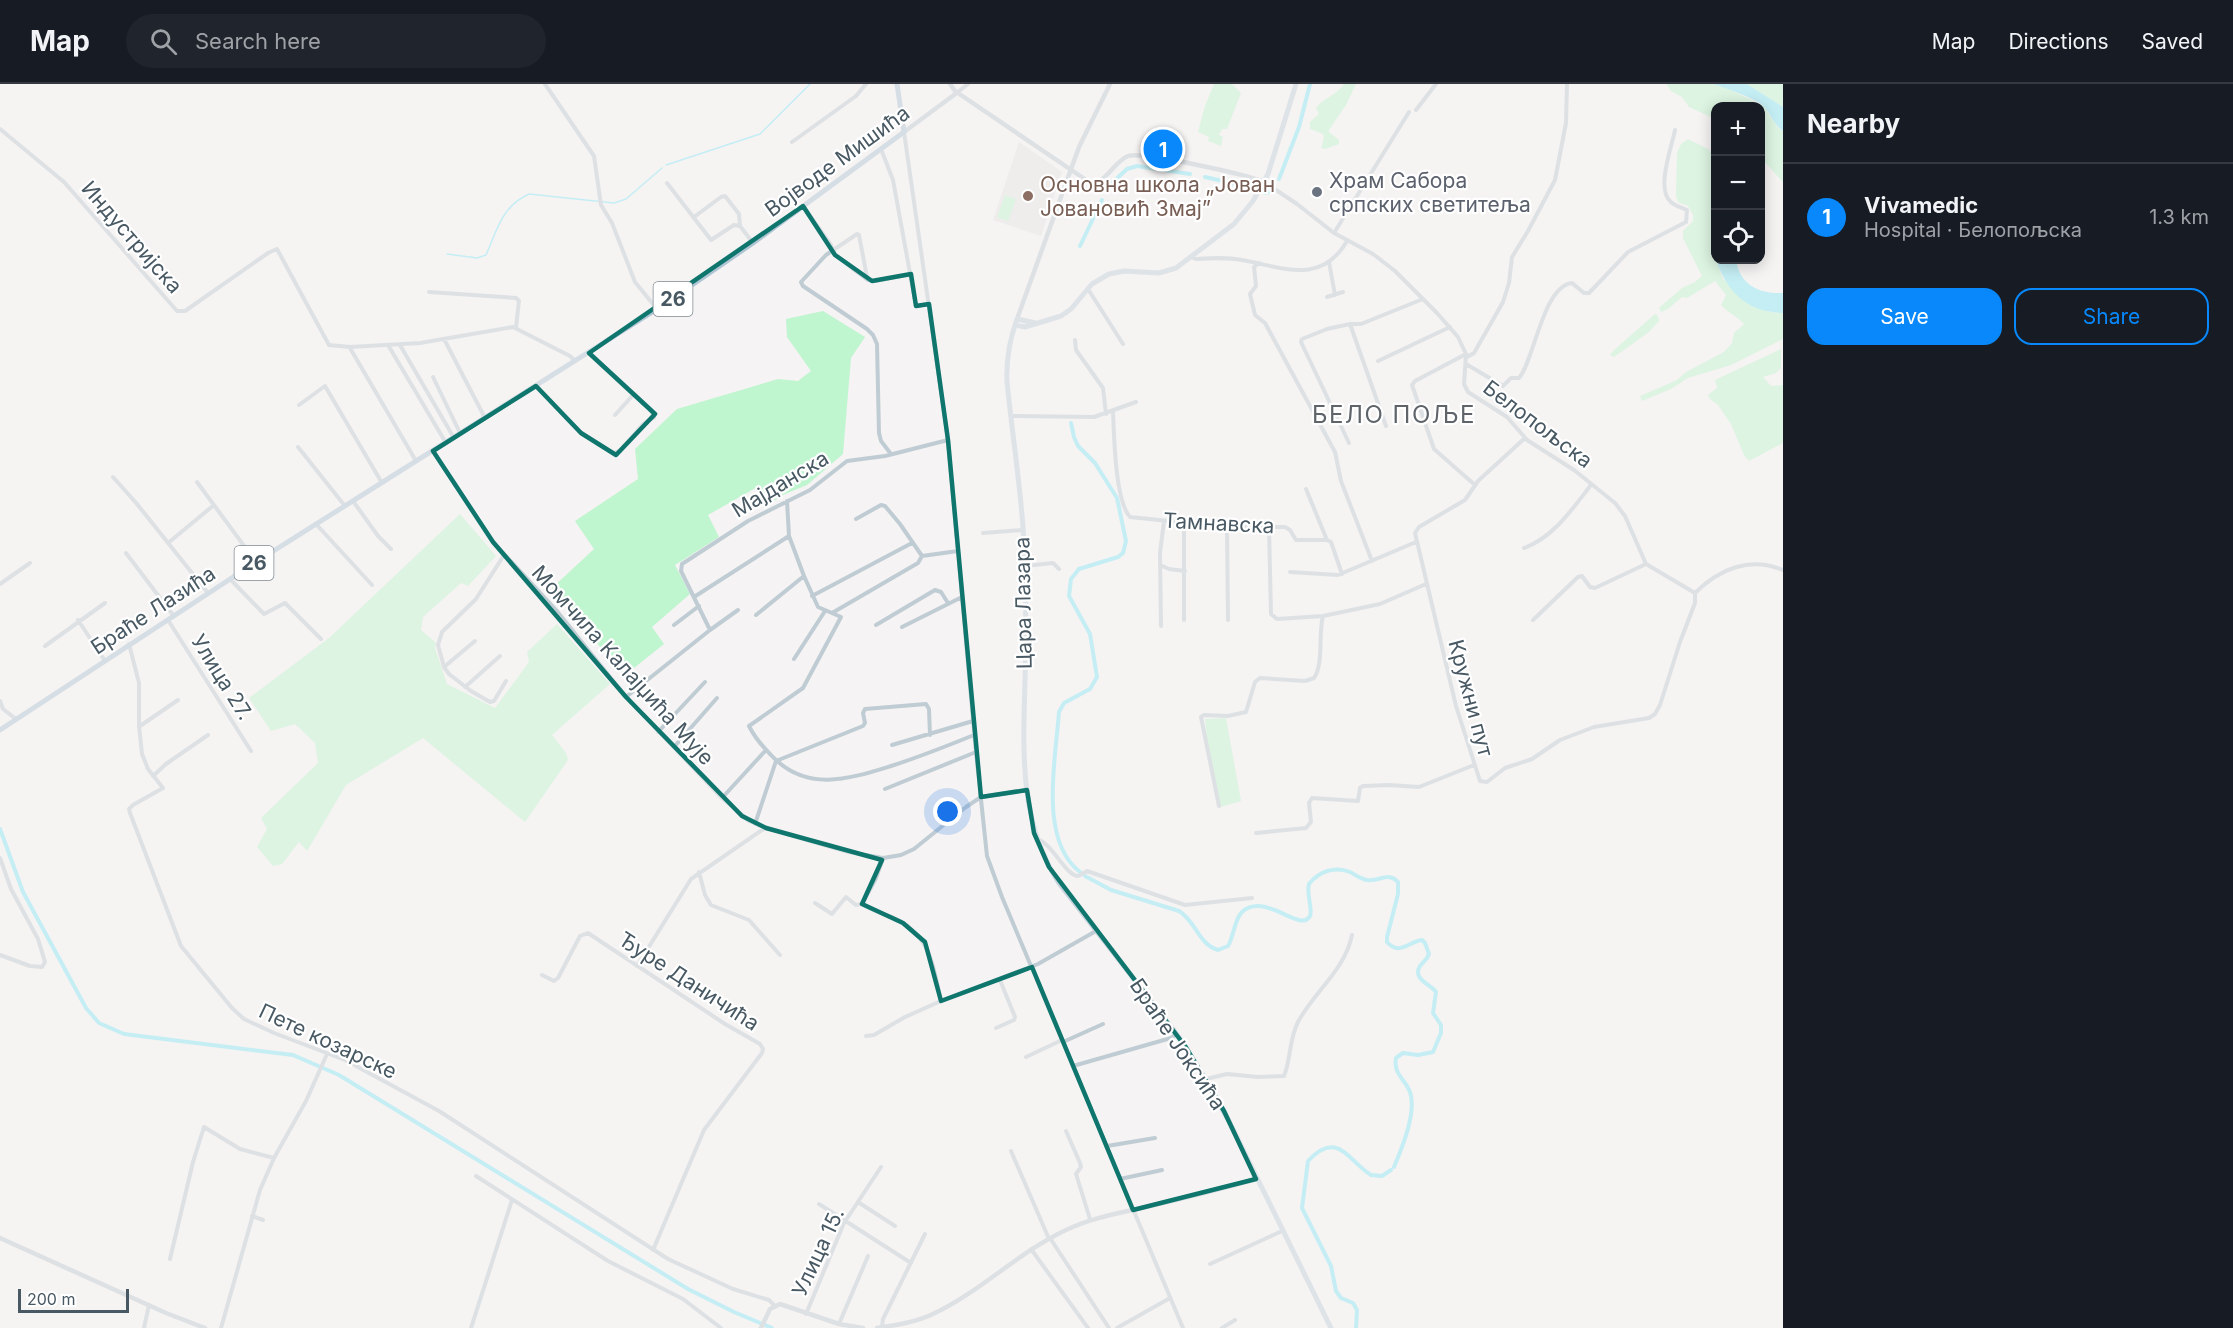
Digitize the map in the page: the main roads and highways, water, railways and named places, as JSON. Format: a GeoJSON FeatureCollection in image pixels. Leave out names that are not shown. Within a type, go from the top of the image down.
{"type":"FeatureCollection","features":[{"type":"Feature","properties":{"kind":"main road","name":"Војводе Мишића"},"geometry":{"type":"LineString","coordinates":[[416,461],[657,309],[753,243],[904,132],[897,84]]}},
{"type":"Feature","properties":{"kind":"main road","name":"Цара Лазара"},"geometry":{"type":"LineString","coordinates":[[1036,839],[1027,790],[1024,741],[1025,566],[1006,360],[1016,322],[1036,323],[1066,313],[1097,280],[1110,274],[1124,271],[1159,273],[1176,268],[1241,217],[1270,169],[1296,84]]}},
{"type":"Feature","properties":{"kind":"main road","name":"Браће Лазића"},"geometry":{"type":"LineString","coordinates":[[0,730],[167,619],[416,461]]}},
{"type":"Feature","properties":{"kind":"main road","name":"Браће Јоксића"},"geometry":{"type":"LineString","coordinates":[[1036,839],[1059,883],[1177,1034],[1206,1078],[1331,1328]]}},
{"type":"Feature","properties":{"kind":"water"},"geometry":{"type":"Polygon","coordinates":[[[1713,84],[1747,84],[1783,107],[1783,131],[1765,109],[1765,102],[1757,102],[1713,84]]]}},
{"type":"Feature","properties":{"kind":"water"},"geometry":{"type":"Polygon","coordinates":[[[1718,264],[1737,264],[1746,282],[1752,286],[1766,292],[1783,293],[1783,313],[1759,309],[1740,298],[1726,282],[1718,264]]]}},
{"type":"Feature","properties":{"kind":"waterway"},"geometry":{"type":"LineString","coordinates":[[666,165],[760,134],[810,84]]}},
{"type":"Feature","properties":{"kind":"waterway"},"geometry":{"type":"LineString","coordinates":[[1279,179],[1299,127],[1310,84]]}},
{"type":"Feature","properties":{"kind":"waterway"},"geometry":{"type":"LineString","coordinates":[[1111,184],[1127,169],[1137,166],[1190,174]]}},
{"type":"Feature","properties":{"kind":"waterway"},"geometry":{"type":"LineString","coordinates":[[447,254],[477,258],[486,255],[506,212],[512,205],[529,194],[614,203],[626,199],[662,168]]}},
{"type":"Feature","properties":{"kind":"waterway"},"geometry":{"type":"LineString","coordinates":[[1205,177],[1258,189]]}},
{"type":"Feature","properties":{"kind":"waterway"},"geometry":{"type":"LineString","coordinates":[[1265,193],[1271,191]]}},
{"type":"Feature","properties":{"kind":"waterway"},"geometry":{"type":"LineString","coordinates":[[1080,246],[1102,200]]}},
{"type":"Feature","properties":{"kind":"waterway"},"geometry":{"type":"LineString","coordinates":[[1071,423],[1078,446],[1095,463],[1117,498],[1126,541],[1123,553],[1118,557],[1079,569],[1071,579],[1069,596],[1090,634],[1097,677],[1090,689],[1064,703],[1059,712],[1053,797],[1054,819],[1059,840],[1067,858],[1080,872]]}},
{"type":"Feature","properties":{"kind":"waterway"},"geometry":{"type":"LineString","coordinates":[[0,829],[23,892],[86,1008],[99,1023],[124,1034],[293,1055],[339,1075],[688,1289],[772,1328]]}},
{"type":"Feature","properties":{"kind":"waterway"},"geometry":{"type":"LineString","coordinates":[[1085,876],[1111,890],[1179,911],[1185,915],[1201,938],[1218,950],[1228,946],[1239,915],[1251,907],[1261,906],[1299,920],[1305,920],[1311,913],[1309,884],[1322,873],[1344,870],[1367,880],[1390,877],[1398,882],[1398,894],[1387,942],[1396,948],[1422,940],[1425,943],[1429,954],[1420,966],[1418,974],[1436,992],[1433,1013],[1441,1025],[1441,1033],[1433,1052],[1418,1055],[1403,1053],[1396,1058],[1396,1068],[1410,1092],[1412,1109],[1408,1130],[1394,1167]]}},
{"type":"Feature","properties":{"kind":"waterway"},"geometry":{"type":"LineString","coordinates":[[1356,1328],[1357,1310],[1353,1303],[1341,1298],[1336,1291],[1331,1266],[1302,1208],[1308,1161],[1318,1152],[1327,1148],[1335,1148],[1349,1156],[1371,1175],[1382,1176],[1391,1170]]}},
{"type":"Feature","properties":{"kind":"place","name":"Vivamedic"},"geometry":{"type":"Point","coordinates":[1163,149]}},
{"type":"Feature","properties":{"kind":"place","name":"Храм Сабора српских светитеља"},"geometry":{"type":"Point","coordinates":[1317,192]}},
{"type":"Feature","properties":{"kind":"place","name":"Основна школа „Јован Јовановић Змај”"},"geometry":{"type":"Point","coordinates":[1028,196]}},
{"type":"Feature","properties":{"kind":"district","name":"БЕЛО ПОЉЕ"},"geometry":{"type":"Point","coordinates":[1394,414]}}]}
